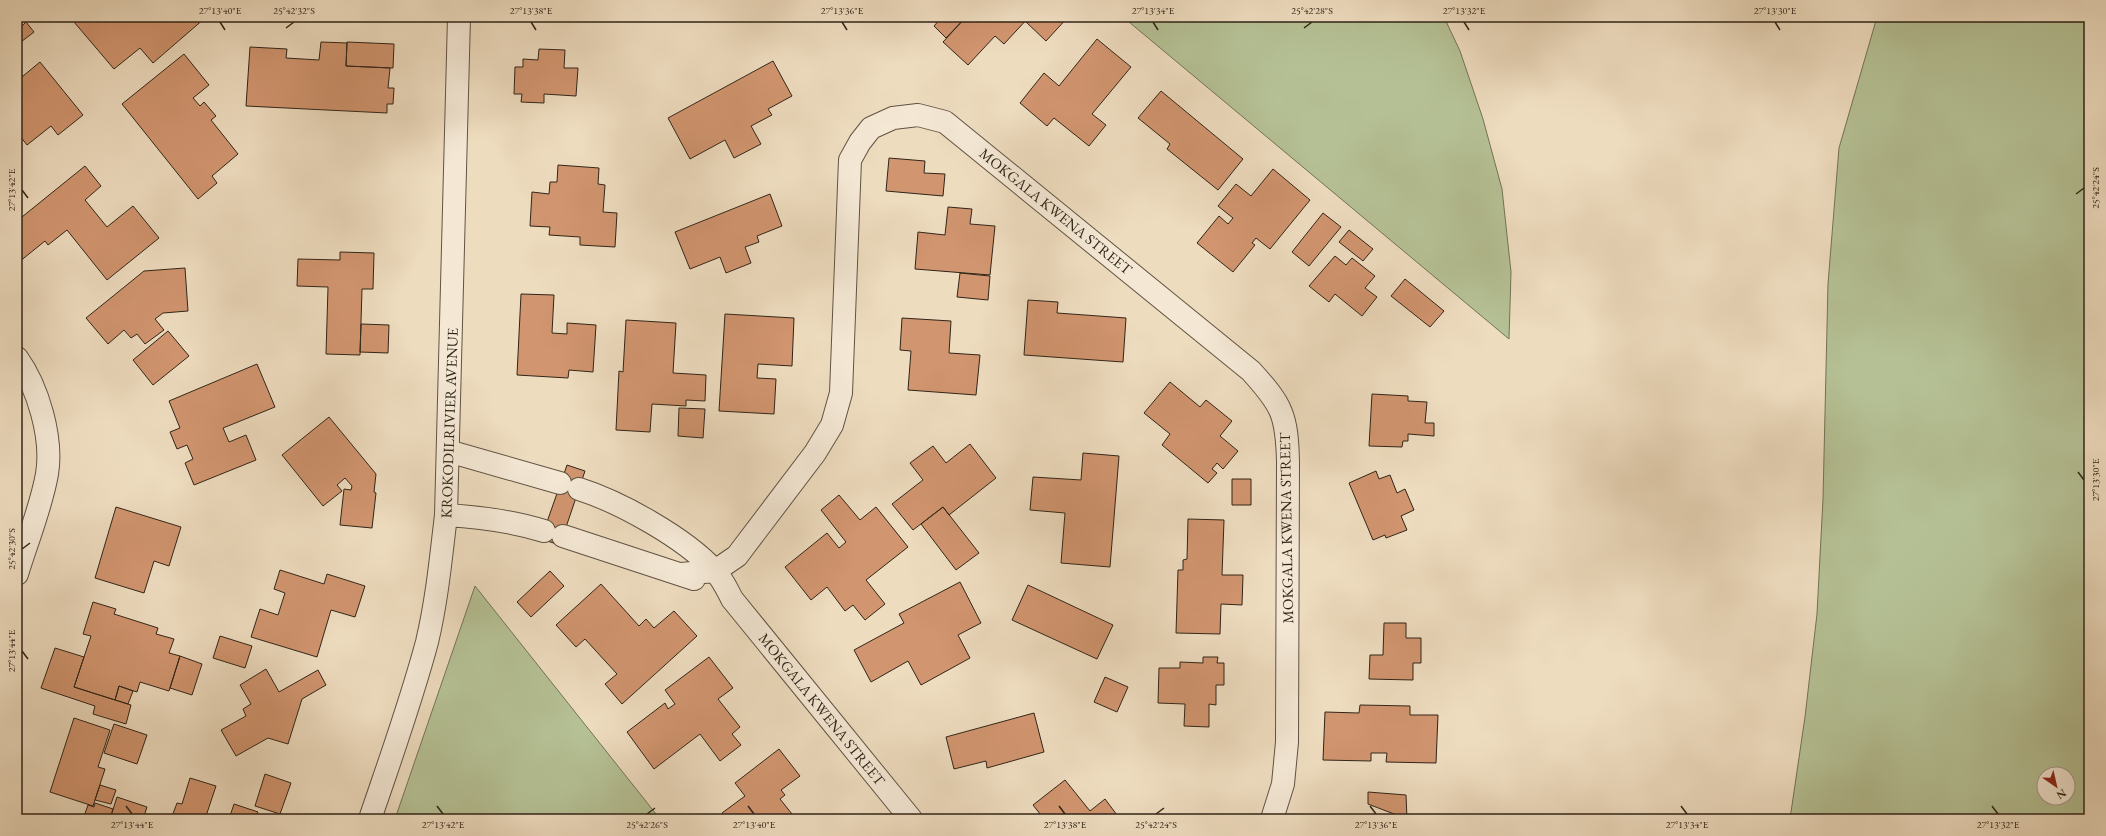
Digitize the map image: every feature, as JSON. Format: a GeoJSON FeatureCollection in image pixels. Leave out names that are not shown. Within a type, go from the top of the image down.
{"type":"FeatureCollection","features":[{"type":"Feature","properties":{"kind":"street","name":"KROKODILRIVIER AVENUE"},"geometry":{"type":"LineString","coordinates":[[370,819],[413,691],[427,640],[440,572],[446,515],[459,17]]}},
{"type":"Feature","properties":{"kind":"street","name":"MOKGALA KWENA STREET"},"geometry":{"type":"LineString","coordinates":[[681,574],[715,571],[737,556],[757,532],[815,453],[832,425],[841,393],[850,160],[860,142],[871,128],[893,118],[918,115],[945,122],[1252,371],[1269,391],[1283,413],[1288,435],[1287,742],[1283,784],[1272,819]]}},
{"type":"Feature","properties":{"kind":"street"},"geometry":{"type":"LineString","coordinates":[[17,358],[35,389],[42,415],[48,453],[47,473],[17,574]]}},
{"type":"Feature","properties":{"kind":"street","name":"MOKGALA KWENA STREET"},"geometry":{"type":"LineString","coordinates":[[448,451],[570,486],[626,510],[665,530],[694,551],[715,571],[732,598],[911,819]]}},
{"type":"Feature","properties":{"kind":"street","name":"MOKGALA KWENA STREET"},"geometry":{"type":"LineString","coordinates":[[446,515],[489,517],[522,524],[681,574],[732,598]]}},
{"type":"Feature","properties":{"kind":"green space"},"geometry":{"type":"Polygon","coordinates":[[[1123,17],[1444,17],[1460,51],[1483,119],[1502,189],[1511,272],[1509,339],[1123,17]]]}},
{"type":"Feature","properties":{"kind":"green space"},"geometry":{"type":"Polygon","coordinates":[[[1877,17],[2089,17],[2089,819],[1790,819],[1805,717],[1817,614],[1823,499],[1828,284],[1839,148],[1877,17]]]}},
{"type":"Feature","properties":{"kind":"green space"},"geometry":{"type":"Polygon","coordinates":[[[475,586],[660,819],[395,819],[475,586]]]}},
{"type":"Feature","properties":{"kind":"building"},"geometry":{"type":"Polygon","coordinates":[[[80,17],[205,18],[153,63],[140,48],[114,69],[74,22],[80,17]]]}},
{"type":"Feature","properties":{"kind":"building"},"geometry":{"type":"Polygon","coordinates":[[[624,17],[650,17],[649,21],[624,20],[624,17]]]}},
{"type":"Feature","properties":{"kind":"building"},"geometry":{"type":"Polygon","coordinates":[[[942,17],[966,17],[946,38],[934,26],[942,17]]]}},
{"type":"Feature","properties":{"kind":"building"},"geometry":{"type":"Polygon","coordinates":[[[966,17],[1029,17],[1004,44],[995,36],[968,65],[943,42],[966,17]]]}},
{"type":"Feature","properties":{"kind":"building"},"geometry":{"type":"Polygon","coordinates":[[[1029,17],[1068,17],[1046,41],[1025,21],[1029,17]]]}},
{"type":"Feature","properties":{"kind":"building"},"geometry":{"type":"Polygon","coordinates":[[[17,20],[22,26],[26,22],[34,32],[17,45],[17,20]]]}},
{"type":"Feature","properties":{"kind":"building"},"geometry":{"type":"Polygon","coordinates":[[[1097,39],[1131,67],[1092,114],[1106,125],[1089,146],[1054,118],[1047,126],[1020,103],[1044,73],[1059,86],[1097,39]]]}},
{"type":"Feature","properties":{"kind":"building"},"geometry":{"type":"Polygon","coordinates":[[[321,42],[347,43],[346,66],[390,68],[388,88],[394,88],[393,104],[387,104],[387,113],[246,106],[250,47],[287,49],[286,58],[319,60],[321,42]]]}},
{"type":"Feature","properties":{"kind":"building"},"geometry":{"type":"Polygon","coordinates":[[[347,42],[394,44],[393,68],[346,66],[347,42]]]}},
{"type":"Feature","properties":{"kind":"building"},"geometry":{"type":"Polygon","coordinates":[[[539,49],[565,50],[564,68],[578,68],[576,96],[544,94],[544,103],[521,102],[522,94],[514,94],[515,67],[523,67],[523,59],[538,60],[539,49]]]}},
{"type":"Feature","properties":{"kind":"building"},"geometry":{"type":"Polygon","coordinates":[[[184,54],[209,85],[193,98],[200,106],[204,102],[216,116],[211,120],[238,154],[212,176],[217,183],[198,199],[122,104],[184,54]]]}},
{"type":"Feature","properties":{"kind":"building"},"geometry":{"type":"Polygon","coordinates":[[[773,61],[792,96],[768,109],[772,115],[751,126],[761,144],[734,158],[725,140],[690,159],[668,118],[773,61]]]}},
{"type":"Feature","properties":{"kind":"building"},"geometry":{"type":"Polygon","coordinates":[[[40,62],[83,115],[58,135],[51,126],[27,145],[17,132],[17,81],[40,62]]]}},
{"type":"Feature","properties":{"kind":"building"},"geometry":{"type":"Polygon","coordinates":[[[1161,91],[1243,159],[1218,190],[1167,149],[1170,144],[1138,118],[1161,91]]]}},
{"type":"Feature","properties":{"kind":"building"},"geometry":{"type":"Polygon","coordinates":[[[889,158],[925,161],[924,173],[945,174],[943,196],[886,191],[889,158]]]}},
{"type":"Feature","properties":{"kind":"building"},"geometry":{"type":"Polygon","coordinates":[[[558,165],[599,168],[598,184],[605,185],[603,212],[617,213],[615,247],[580,245],[580,237],[549,235],[550,227],[530,226],[532,192],[549,194],[550,182],[557,182],[558,165]]]}},
{"type":"Feature","properties":{"kind":"building"},"geometry":{"type":"Polygon","coordinates":[[[85,166],[101,186],[85,200],[107,227],[133,206],[159,238],[107,280],[67,230],[48,245],[45,241],[19,262],[17,259],[17,221],[85,166]]]}},
{"type":"Feature","properties":{"kind":"building"},"geometry":{"type":"Polygon","coordinates":[[[1273,169],[1310,200],[1270,249],[1256,238],[1252,243],[1255,245],[1233,272],[1197,243],[1219,216],[1228,224],[1233,218],[1218,206],[1236,184],[1251,196],[1273,169]]]}},
{"type":"Feature","properties":{"kind":"building"},"geometry":{"type":"Polygon","coordinates":[[[770,194],[782,226],[757,236],[759,242],[745,247],[751,263],[726,273],[720,257],[690,269],[675,232],[770,194]]]}},
{"type":"Feature","properties":{"kind":"building"},"geometry":{"type":"Polygon","coordinates":[[[948,207],[972,209],[970,224],[995,226],[990,275],[915,269],[918,232],[945,235],[948,207]]]}},
{"type":"Feature","properties":{"kind":"building"},"geometry":{"type":"Polygon","coordinates":[[[1323,213],[1341,227],[1309,266],[1292,252],[1323,213]]]}},
{"type":"Feature","properties":{"kind":"building"},"geometry":{"type":"Polygon","coordinates":[[[1349,230],[1373,249],[1363,261],[1339,242],[1349,230]]]}},
{"type":"Feature","properties":{"kind":"building"},"geometry":{"type":"Polygon","coordinates":[[[340,252],[374,253],[373,289],[362,289],[360,355],[326,354],[328,287],[297,286],[298,259],[340,260],[340,252]]]}},
{"type":"Feature","properties":{"kind":"building"},"geometry":{"type":"Polygon","coordinates":[[[1335,256],[1346,265],[1352,258],[1375,276],[1365,288],[1377,297],[1362,316],[1335,294],[1329,302],[1309,286],[1335,256]]]}},
{"type":"Feature","properties":{"kind":"building"},"geometry":{"type":"Polygon","coordinates":[[[185,268],[188,311],[163,313],[155,319],[164,330],[145,344],[137,334],[131,338],[124,330],[108,344],[86,318],[144,271],[185,268]]]}},
{"type":"Feature","properties":{"kind":"building"},"geometry":{"type":"Polygon","coordinates":[[[960,273],[990,276],[988,300],[957,297],[960,273]]]}},
{"type":"Feature","properties":{"kind":"building"},"geometry":{"type":"Polygon","coordinates":[[[1405,279],[1444,311],[1430,327],[1391,296],[1405,279]]]}},
{"type":"Feature","properties":{"kind":"building"},"geometry":{"type":"Polygon","coordinates":[[[521,294],[554,295],[552,333],[567,334],[567,323],[596,325],[593,372],[569,370],[568,378],[517,375],[521,294]]]}},
{"type":"Feature","properties":{"kind":"building"},"geometry":{"type":"Polygon","coordinates":[[[1028,300],[1058,302],[1057,313],[1126,318],[1123,362],[1024,355],[1028,300]]]}},
{"type":"Feature","properties":{"kind":"building"},"geometry":{"type":"Polygon","coordinates":[[[725,314],[794,318],[792,366],[758,364],[757,378],[776,379],[774,414],[719,411],[725,314]]]}},
{"type":"Feature","properties":{"kind":"building"},"geometry":{"type":"Polygon","coordinates":[[[902,318],[951,321],[949,353],[980,355],[976,395],[908,390],[911,351],[900,350],[902,318]]]}},
{"type":"Feature","properties":{"kind":"building"},"geometry":{"type":"Polygon","coordinates":[[[626,320],[676,323],[673,373],[706,375],[705,401],[686,400],[686,406],[652,404],[650,432],[616,430],[619,371],[623,372],[626,320]]]}},
{"type":"Feature","properties":{"kind":"building"},"geometry":{"type":"Polygon","coordinates":[[[361,324],[389,325],[388,353],[360,352],[361,324]]]}},
{"type":"Feature","properties":{"kind":"building"},"geometry":{"type":"Polygon","coordinates":[[[168,331],[189,356],[153,385],[133,360],[168,331]]]}},
{"type":"Feature","properties":{"kind":"building"},"geometry":{"type":"Polygon","coordinates":[[[257,364],[275,407],[223,428],[229,442],[246,435],[256,460],[194,485],[185,463],[193,459],[187,445],[177,449],[170,432],[180,428],[169,401],[257,364]]]}},
{"type":"Feature","properties":{"kind":"building"},"geometry":{"type":"Polygon","coordinates":[[[1170,382],[1200,407],[1206,400],[1232,421],[1220,436],[1238,451],[1223,469],[1217,463],[1212,469],[1217,473],[1208,483],[1162,445],[1170,434],[1144,413],[1170,382]]]}},
{"type":"Feature","properties":{"kind":"building"},"geometry":{"type":"Polygon","coordinates":[[[1372,394],[1408,396],[1408,401],[1427,402],[1425,423],[1434,423],[1434,436],[1408,434],[1408,441],[1403,441],[1402,447],[1369,446],[1372,394]]]}},
{"type":"Feature","properties":{"kind":"building"},"geometry":{"type":"Polygon","coordinates":[[[679,408],[705,409],[703,438],[678,436],[679,408]]]}},
{"type":"Feature","properties":{"kind":"building"},"geometry":{"type":"Polygon","coordinates":[[[329,417],[376,474],[374,492],[376,493],[372,528],[340,525],[344,489],[351,490],[352,486],[345,478],[337,485],[342,491],[323,506],[282,455],[329,417]]]}},
{"type":"Feature","properties":{"kind":"building"},"geometry":{"type":"Polygon","coordinates":[[[970,444],[996,478],[949,515],[943,507],[913,530],[892,504],[923,480],[910,463],[933,446],[946,463],[970,444]]]}},
{"type":"Feature","properties":{"kind":"building"},"geometry":{"type":"Polygon","coordinates":[[[1083,453],[1119,456],[1110,567],[1061,563],[1065,513],[1030,510],[1033,477],[1081,480],[1083,453]]]}},
{"type":"Feature","properties":{"kind":"building"},"geometry":{"type":"Polygon","coordinates":[[[567,465],[585,471],[560,545],[541,539],[567,465]]]}},
{"type":"Feature","properties":{"kind":"building"},"geometry":{"type":"Polygon","coordinates":[[[1376,471],[1379,479],[1390,475],[1397,493],[1405,489],[1414,510],[1401,516],[1407,530],[1386,538],[1385,535],[1373,540],[1349,483],[1376,471]]]}},
{"type":"Feature","properties":{"kind":"building"},"geometry":{"type":"Polygon","coordinates":[[[1232,479],[1251,479],[1251,505],[1232,505],[1232,479]]]}},
{"type":"Feature","properties":{"kind":"building"},"geometry":{"type":"Polygon","coordinates":[[[839,495],[860,520],[876,507],[908,547],[866,580],[885,604],[865,620],[853,605],[845,611],[827,587],[811,600],[785,567],[827,533],[839,548],[846,542],[821,510],[839,495]]]}},
{"type":"Feature","properties":{"kind":"building"},"geometry":{"type":"Polygon","coordinates":[[[116,507],[181,527],[169,566],[154,561],[144,593],[95,578],[116,507]]]}},
{"type":"Feature","properties":{"kind":"building"},"geometry":{"type":"Polygon","coordinates":[[[943,507],[979,553],[956,570],[921,524],[943,507]]]}},
{"type":"Feature","properties":{"kind":"building"},"geometry":{"type":"Polygon","coordinates":[[[1188,519],[1224,520],[1222,575],[1243,575],[1242,605],[1221,604],[1220,634],[1176,633],[1178,570],[1183,570],[1183,560],[1187,559],[1188,519]]]}},
{"type":"Feature","properties":{"kind":"building"},"geometry":{"type":"Polygon","coordinates":[[[280,570],[324,584],[327,574],[365,586],[355,617],[331,610],[317,657],[251,637],[260,609],[278,615],[285,593],[274,589],[280,570]]]}},
{"type":"Feature","properties":{"kind":"building"},"geometry":{"type":"Polygon","coordinates":[[[550,571],[564,586],[531,617],[517,602],[550,571]]]}},
{"type":"Feature","properties":{"kind":"building"},"geometry":{"type":"Polygon","coordinates":[[[960,582],[981,623],[958,635],[970,658],[921,685],[908,661],[871,682],[854,650],[904,623],[899,614],[960,582]]]}},
{"type":"Feature","properties":{"kind":"building"},"geometry":{"type":"Polygon","coordinates":[[[601,584],[639,626],[646,619],[654,628],[674,611],[697,636],[622,704],[605,684],[617,674],[585,639],[576,647],[556,625],[601,584]]]}},
{"type":"Feature","properties":{"kind":"building"},"geometry":{"type":"Polygon","coordinates":[[[1028,585],[1113,625],[1097,659],[1012,620],[1028,585]]]}},
{"type":"Feature","properties":{"kind":"building"},"geometry":{"type":"Polygon","coordinates":[[[93,602],[116,609],[114,614],[158,628],[156,634],[174,639],[169,653],[180,656],[169,691],[140,682],[137,692],[119,686],[115,700],[74,687],[91,636],[83,634],[93,602]]]}},
{"type":"Feature","properties":{"kind":"building"},"geometry":{"type":"Polygon","coordinates":[[[1384,623],[1406,623],[1406,638],[1421,638],[1421,663],[1413,663],[1413,680],[1369,679],[1370,655],[1383,655],[1384,623]]]}},
{"type":"Feature","properties":{"kind":"building"},"geometry":{"type":"Polygon","coordinates":[[[220,636],[252,646],[245,668],[213,658],[220,636]]]}},
{"type":"Feature","properties":{"kind":"building"},"geometry":{"type":"Polygon","coordinates":[[[55,648],[84,657],[74,687],[131,705],[126,724],[93,714],[95,706],[41,688],[55,648]]]}},
{"type":"Feature","properties":{"kind":"building"},"geometry":{"type":"Polygon","coordinates":[[[180,656],[202,664],[192,695],[170,688],[180,656]]]}},
{"type":"Feature","properties":{"kind":"building"},"geometry":{"type":"Polygon","coordinates":[[[709,657],[733,688],[718,699],[740,727],[732,734],[741,745],[720,761],[700,734],[654,769],[627,732],[665,703],[668,709],[675,704],[665,690],[709,657]]]}},
{"type":"Feature","properties":{"kind":"building"},"geometry":{"type":"Polygon","coordinates":[[[1203,657],[1218,657],[1217,663],[1224,663],[1224,685],[1216,685],[1216,705],[1209,704],[1209,727],[1184,726],[1185,704],[1158,703],[1159,668],[1180,668],[1180,662],[1203,663],[1203,657]]]}},
{"type":"Feature","properties":{"kind":"building"},"geometry":{"type":"Polygon","coordinates":[[[266,669],[279,692],[318,670],[326,685],[302,699],[288,744],[268,738],[236,756],[221,730],[246,716],[243,709],[251,704],[240,685],[266,669]]]}},
{"type":"Feature","properties":{"kind":"building"},"geometry":{"type":"Polygon","coordinates":[[[1105,677],[1128,687],[1117,712],[1094,702],[1105,677]]]}},
{"type":"Feature","properties":{"kind":"building"},"geometry":{"type":"Polygon","coordinates":[[[119,686],[133,691],[128,704],[115,700],[119,686]]]}},
{"type":"Feature","properties":{"kind":"building"},"geometry":{"type":"Polygon","coordinates":[[[1360,705],[1410,706],[1410,715],[1438,715],[1436,763],[1386,762],[1387,753],[1371,753],[1371,761],[1323,760],[1325,712],[1359,713],[1360,705]]]}},
{"type":"Feature","properties":{"kind":"building"},"geometry":{"type":"Polygon","coordinates":[[[1034,713],[1044,752],[987,768],[986,761],[954,769],[946,737],[1034,713]]]}},
{"type":"Feature","properties":{"kind":"building"},"geometry":{"type":"Polygon","coordinates":[[[74,718],[110,730],[98,767],[105,769],[93,806],[50,792],[74,718]]]}},
{"type":"Feature","properties":{"kind":"building"},"geometry":{"type":"Polygon","coordinates":[[[114,724],[147,735],[137,764],[104,753],[114,724]]]}},
{"type":"Feature","properties":{"kind":"building"},"geometry":{"type":"Polygon","coordinates":[[[779,749],[800,776],[781,790],[785,795],[780,799],[796,819],[723,819],[725,818],[722,813],[745,796],[735,783],[779,749]]]}},
{"type":"Feature","properties":{"kind":"building"},"geometry":{"type":"Polygon","coordinates":[[[265,774],[291,783],[280,814],[255,806],[265,774]]]}},
{"type":"Feature","properties":{"kind":"building"},"geometry":{"type":"Polygon","coordinates":[[[190,778],[216,786],[205,819],[171,819],[177,803],[182,804],[190,778]]]}},
{"type":"Feature","properties":{"kind":"building"},"geometry":{"type":"Polygon","coordinates":[[[1065,780],[1090,811],[1105,799],[1120,819],[1044,819],[1033,805],[1065,780]]]}},
{"type":"Feature","properties":{"kind":"building"},"geometry":{"type":"Polygon","coordinates":[[[100,785],[116,790],[111,804],[95,800],[100,785]]]}},
{"type":"Feature","properties":{"kind":"building"},"geometry":{"type":"Polygon","coordinates":[[[1368,792],[1406,795],[1407,819],[1368,804],[1368,792]]]}},
{"type":"Feature","properties":{"kind":"building"},"geometry":{"type":"Polygon","coordinates":[[[117,797],[147,807],[143,819],[110,819],[117,797]]]}},
{"type":"Feature","properties":{"kind":"building"},"geometry":{"type":"Polygon","coordinates":[[[95,803],[113,809],[110,819],[83,819],[88,805],[94,807],[95,803]]]}},
{"type":"Feature","properties":{"kind":"building"},"geometry":{"type":"Polygon","coordinates":[[[234,804],[258,812],[255,819],[229,819],[234,804]]]}}]}
